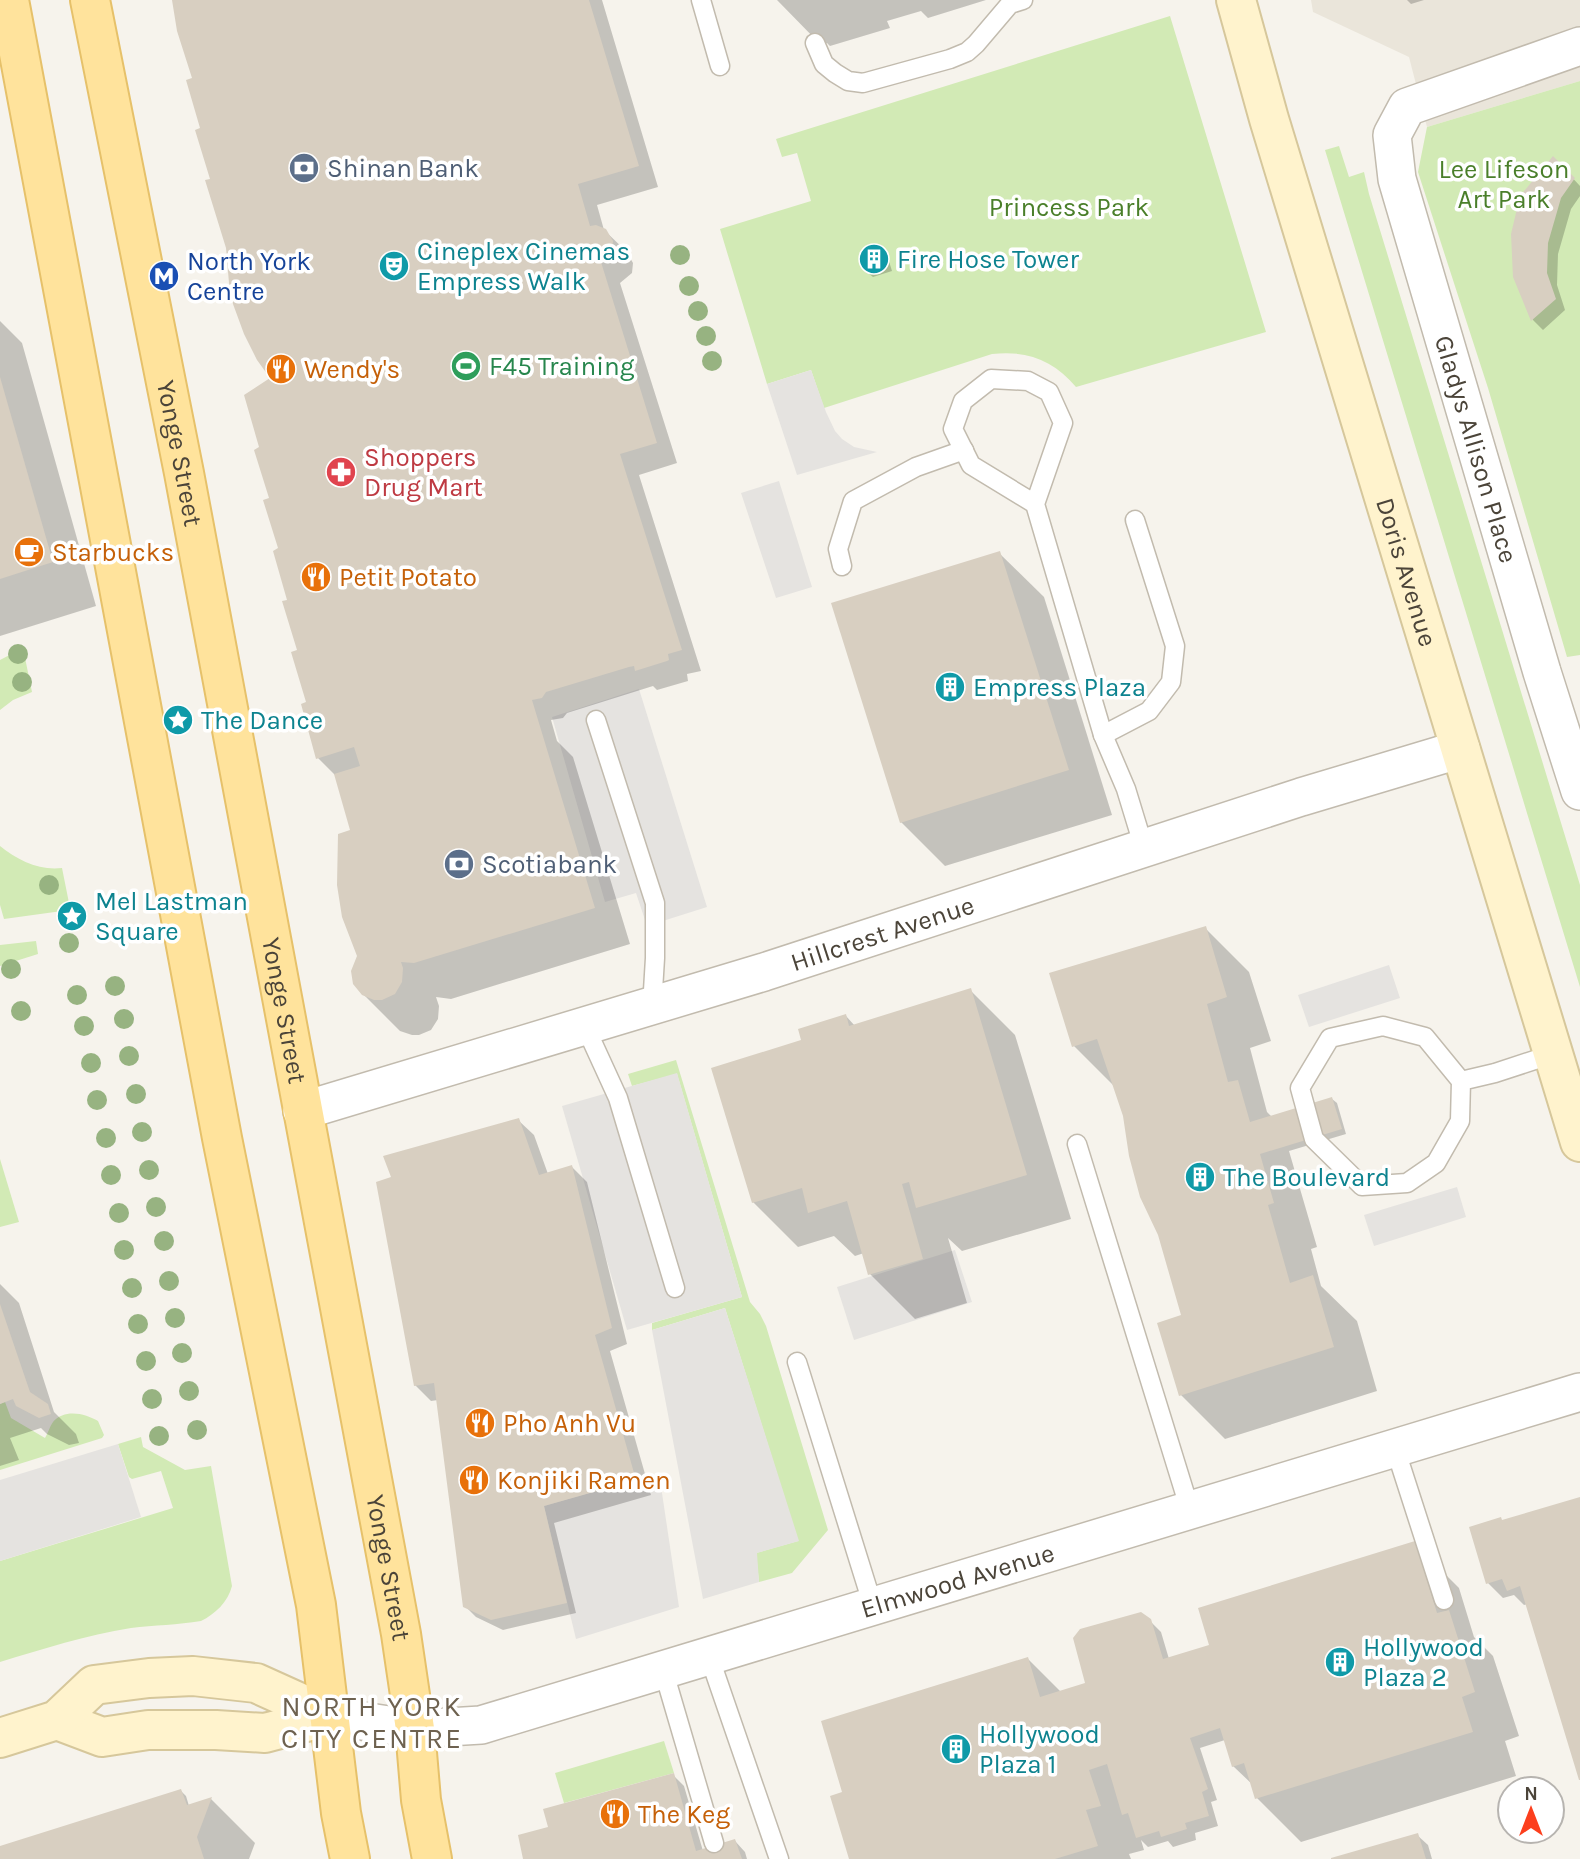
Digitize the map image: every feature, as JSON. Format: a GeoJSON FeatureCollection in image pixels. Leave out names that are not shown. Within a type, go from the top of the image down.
{"type":"FeatureCollection","features":[{"type":"Feature","properties":{"kind":"main road"},"geometry":{"type":"LineString","coordinates":[[9,0],[219,1124],[314,1593],[341,1813],[350,1859]]}},
{"type":"Feature","properties":{"kind":"main road","name":"Yonge Street"},"geometry":{"type":"LineString","coordinates":[[90,0],[184,472],[401,1634],[415,1729],[421,1800],[432,1859]]}},
{"type":"Feature","properties":{"kind":"street","name":"Doris Avenue"},"geometry":{"type":"LineString","coordinates":[[1236,0],[1265,108],[1580,1142]]}},
{"type":"Feature","properties":{"kind":"street","name":"Gladys Allison Place"},"geometry":{"type":"LineString","coordinates":[[1580,46],[1407,107],[1392,135],[1397,179],[1570,724],[1580,791]]}},
{"type":"Feature","properties":{"kind":"street","name":"Hillcrest Avenue"},"geometry":{"type":"LineString","coordinates":[[302,1111],[652,1007],[1301,797],[1461,749]]}},
{"type":"Feature","properties":{"kind":"street","name":"Elmwood Avenue"},"geometry":{"type":"LineString","coordinates":[[329,1716],[415,1729],[481,1725],[1580,1392]]}},
{"type":"Feature","properties":{"kind":"street"},"geometry":{"type":"LineString","coordinates":[[0,1738],[57,1720],[94,1685],[149,1678],[193,1676],[256,1683],[329,1716]]}},
{"type":"Feature","properties":{"kind":"street"},"geometry":{"type":"LineString","coordinates":[[57,1720],[102,1737],[148,1730],[265,1732],[329,1716]]}},
{"type":"Feature","properties":{"kind":"lane"},"geometry":{"type":"LineString","coordinates":[[701,0],[720,66]]}},
{"type":"Feature","properties":{"kind":"lane"},"geometry":{"type":"LineString","coordinates":[[815,43],[824,64],[848,81],[863,83],[967,52],[1010,4],[1023,0]]}},
{"type":"Feature","properties":{"kind":"lane"},"geometry":{"type":"LineString","coordinates":[[1035,504],[971,465],[953,429],[963,401],[991,379],[1028,381],[1049,392],[1063,423],[1035,504],[1103,735],[1126,789],[1144,849]]}},
{"type":"Feature","properties":{"kind":"lane"},"geometry":{"type":"LineString","coordinates":[[842,566],[838,549],[853,501],[916,467],[964,450]]}},
{"type":"Feature","properties":{"kind":"lane"},"geometry":{"type":"LineString","coordinates":[[1103,735],[1149,711],[1171,682],[1175,646],[1135,520]]}},
{"type":"Feature","properties":{"kind":"lane"},"geometry":{"type":"LineString","coordinates":[[596,720],[655,903],[652,1007]]}},
{"type":"Feature","properties":{"kind":"lane"},"geometry":{"type":"LineString","coordinates":[[585,1026],[618,1098],[676,1288]]}},
{"type":"Feature","properties":{"kind":"lane"},"geometry":{"type":"LineString","coordinates":[[1383,1026],[1425,1037],[1461,1081],[1460,1121],[1436,1163],[1407,1183],[1362,1186],[1314,1139],[1300,1088],[1330,1038],[1383,1026]]}},
{"type":"Feature","properties":{"kind":"lane"},"geometry":{"type":"LineString","coordinates":[[1461,1081],[1553,1054]]}},
{"type":"Feature","properties":{"kind":"lane"},"geometry":{"type":"LineString","coordinates":[[1077,1144],[1190,1510]]}},
{"type":"Feature","properties":{"kind":"lane"},"geometry":{"type":"LineString","coordinates":[[797,1362],[873,1606]]}},
{"type":"Feature","properties":{"kind":"lane"},"geometry":{"type":"LineString","coordinates":[[1395,1448],[1444,1600]]}},
{"type":"Feature","properties":{"kind":"lane"},"geometry":{"type":"LineString","coordinates":[[709,1656],[779,1859]]}},
{"type":"Feature","properties":{"kind":"lane"},"geometry":{"type":"LineString","coordinates":[[663,1669],[714,1843]]}},
{"type":"Feature","properties":{"kind":"shaded area"},"geometry":{"type":"Polygon","coordinates":[[[1311,0],[1580,0],[1580,81],[1427,127],[1409,57],[1313,12],[1311,0]]]}},
{"type":"Feature","properties":{"kind":"shaded area"},"geometry":{"type":"Polygon","coordinates":[[[811,370],[835,431],[854,447],[877,452],[797,475],[767,384],[811,370]]]}},
{"type":"Feature","properties":{"kind":"shaded area"},"geometry":{"type":"Polygon","coordinates":[[[779,481],[812,587],[776,598],[741,493],[779,481]]]}},
{"type":"Feature","properties":{"kind":"shaded area"},"geometry":{"type":"Polygon","coordinates":[[[639,689],[707,907],[647,926],[636,893],[605,902],[552,717],[639,689]]]}},
{"type":"Feature","properties":{"kind":"shaded area"},"geometry":{"type":"Polygon","coordinates":[[[1389,965],[1400,998],[1309,1027],[1298,995],[1389,965]]]}},
{"type":"Feature","properties":{"kind":"shaded area"},"geometry":{"type":"Polygon","coordinates":[[[677,1073],[742,1297],[627,1330],[562,1106],[677,1073]]]}},
{"type":"Feature","properties":{"kind":"shaded area"},"geometry":{"type":"Polygon","coordinates":[[[1457,1187],[1466,1217],[1374,1246],[1364,1215],[1457,1187]]]}},
{"type":"Feature","properties":{"kind":"shaded area"},"geometry":{"type":"Polygon","coordinates":[[[955,1250],[972,1302],[854,1340],[837,1287],[955,1250]]]}},
{"type":"Feature","properties":{"kind":"shaded area"},"geometry":{"type":"Polygon","coordinates":[[[725,1308],[799,1541],[757,1553],[759,1582],[703,1599],[652,1330],[725,1308]]]}},
{"type":"Feature","properties":{"kind":"shaded area"},"geometry":{"type":"Polygon","coordinates":[[[118,1444],[141,1517],[0,1561],[0,1480],[118,1444]]]}},
{"type":"Feature","properties":{"kind":"shaded area"},"geometry":{"type":"Polygon","coordinates":[[[659,1473],[679,1607],[576,1639],[544,1506],[659,1473]]]}},
{"type":"Feature","properties":{"kind":"green space","name":"Princess Park"},"geometry":{"type":"Polygon","coordinates":[[[1170,16],[1266,332],[1076,387],[1058,370],[1039,359],[1004,353],[992,354],[824,408],[811,370],[767,384],[720,229],[811,201],[797,153],[782,157],[776,139],[1170,16]]]}},
{"type":"Feature","properties":{"kind":"green space","name":"Lee Lifeson Art Park"},"geometry":{"type":"Polygon","coordinates":[[[1580,81],[1580,655],[1567,657],[1488,388],[1418,172],[1427,127],[1580,81]]]}},
{"type":"Feature","properties":{"kind":"green space"},"geometry":{"type":"Polygon","coordinates":[[[1339,146],[1349,177],[1364,172],[1580,885],[1580,987],[1325,150],[1339,146]]]}},
{"type":"Feature","properties":{"kind":"green space"},"geometry":{"type":"Polygon","coordinates":[[[23,648],[32,692],[13,700],[0,710],[0,660],[23,648]]]}},
{"type":"Feature","properties":{"kind":"green space"},"geometry":{"type":"Polygon","coordinates":[[[0,846],[29,863],[45,868],[62,868],[69,903],[62,911],[4,919],[0,905],[0,846]]]}},
{"type":"Feature","properties":{"kind":"green space"},"geometry":{"type":"Polygon","coordinates":[[[36,941],[38,954],[0,966],[0,945],[36,941]]]}},
{"type":"Feature","properties":{"kind":"green space"},"geometry":{"type":"Polygon","coordinates":[[[676,1060],[750,1302],[766,1326],[828,1530],[792,1573],[759,1582],[756,1553],[798,1541],[725,1308],[652,1330],[652,1323],[742,1297],[677,1074],[632,1086],[628,1074],[676,1060]]]}},
{"type":"Feature","properties":{"kind":"green space"},"geometry":{"type":"Polygon","coordinates":[[[0,1159],[19,1222],[0,1227],[0,1159]]]}},
{"type":"Feature","properties":{"kind":"green space"},"geometry":{"type":"Polygon","coordinates":[[[5,1402],[11,1418],[45,1438],[53,1422],[69,1414],[88,1416],[98,1421],[104,1435],[102,1438],[0,1470],[0,1404],[5,1402]]]}},
{"type":"Feature","properties":{"kind":"green space"},"geometry":{"type":"Polygon","coordinates":[[[141,1437],[143,1447],[185,1470],[211,1466],[232,1586],[224,1602],[201,1621],[114,1631],[0,1662],[0,1561],[173,1508],[161,1471],[132,1479],[129,1477],[118,1444],[141,1437]]]}},
{"type":"Feature","properties":{"kind":"green space"},"geometry":{"type":"Polygon","coordinates":[[[664,1741],[674,1773],[564,1803],[555,1773],[664,1741]]]}},
{"type":"Feature","properties":{"kind":"building"},"geometry":{"type":"Polygon","coordinates":[[[172,0],[589,0],[639,166],[578,184],[590,226],[606,229],[613,241],[612,252],[601,262],[657,443],[620,454],[682,650],[668,654],[667,661],[635,671],[634,666],[629,667],[546,692],[542,698],[532,700],[595,908],[414,963],[401,962],[402,982],[395,994],[382,1000],[362,995],[353,984],[351,971],[357,956],[342,917],[337,885],[338,834],[350,830],[334,774],[360,766],[354,747],[316,759],[301,704],[306,702],[291,652],[297,650],[282,601],[287,600],[273,551],[278,548],[263,500],[269,498],[254,450],[259,447],[244,395],[270,378],[244,334],[233,304],[226,248],[205,180],[210,179],[195,130],[200,128],[186,80],[192,78],[177,31],[172,0]]]}},
{"type":"Feature","properties":{"kind":"building"},"geometry":{"type":"Polygon","coordinates":[[[1553,156],[1575,178],[1561,198],[1548,243],[1547,273],[1556,299],[1531,321],[1513,277],[1511,234],[1520,196],[1553,156]]]}},
{"type":"Feature","properties":{"kind":"building","name":"Fire Hose Tower"},"geometry":{"type":"Polygon","coordinates":[[[882,245],[888,267],[867,274],[860,251],[882,245]]]}},
{"type":"Feature","properties":{"kind":"building"},"geometry":{"type":"Polygon","coordinates":[[[0,377],[53,562],[0,579],[0,377]]]}},
{"type":"Feature","properties":{"kind":"building","name":"Empress Plaza"},"geometry":{"type":"Polygon","coordinates":[[[1000,551],[1069,770],[900,823],[831,603],[1000,551]]]}},
{"type":"Feature","properties":{"kind":"building","name":"The Boulevard"},"geometry":{"type":"Polygon","coordinates":[[[1206,926],[1227,997],[1207,1004],[1228,1082],[1238,1080],[1250,1122],[1332,1097],[1342,1129],[1260,1154],[1274,1203],[1268,1205],[1290,1283],[1313,1275],[1334,1347],[1179,1396],[1157,1323],[1181,1315],[1158,1235],[1140,1197],[1129,1156],[1123,1116],[1097,1039],[1072,1047],[1049,973],[1206,926]]]}},
{"type":"Feature","properties":{"kind":"building"},"geometry":{"type":"Polygon","coordinates":[[[971,988],[1027,1175],[916,1208],[909,1182],[902,1184],[923,1259],[868,1275],[847,1201],[808,1213],[802,1188],[752,1203],[711,1068],[801,1040],[798,1029],[846,1014],[849,1026],[971,988]]]}},
{"type":"Feature","properties":{"kind":"building"},"geometry":{"type":"Polygon","coordinates":[[[519,1118],[539,1175],[572,1165],[612,1328],[595,1335],[636,1480],[544,1506],[567,1603],[491,1620],[463,1607],[434,1383],[414,1386],[376,1182],[391,1177],[383,1156],[519,1118]]]}},
{"type":"Feature","properties":{"kind":"building"},"geometry":{"type":"Polygon","coordinates":[[[0,1304],[30,1392],[48,1404],[51,1414],[39,1418],[16,1406],[13,1399],[0,1404],[0,1304]]]}},
{"type":"Feature","properties":{"kind":"building"},"geometry":{"type":"Polygon","coordinates":[[[1580,1497],[1579,1780],[1520,1586],[1507,1591],[1502,1579],[1486,1584],[1469,1527],[1580,1497]]]}},
{"type":"Feature","properties":{"kind":"building"},"geometry":{"type":"Polygon","coordinates":[[[1415,1541],[1437,1613],[1449,1610],[1475,1692],[1462,1697],[1473,1732],[1255,1799],[1244,1763],[1232,1767],[1220,1728],[1190,1738],[1208,1789],[1202,1792],[1209,1816],[1185,1823],[1187,1829],[1161,1837],[1159,1831],[1136,1838],[1128,1813],[1122,1815],[1107,1764],[1089,1770],[1101,1806],[1086,1810],[1098,1846],[1055,1859],[849,1859],[830,1796],[842,1792],[821,1721],[1028,1657],[1040,1697],[1085,1683],[1073,1638],[1080,1629],[1141,1612],[1151,1619],[1163,1659],[1209,1645],[1198,1608],[1415,1541]]]}},
{"type":"Feature","properties":{"kind":"building","name":"The Keg"},"geometry":{"type":"Polygon","coordinates":[[[674,1773],[696,1851],[735,1839],[742,1859],[523,1859],[518,1835],[548,1827],[543,1809],[674,1773]]]}},
{"type":"Feature","properties":{"kind":"building"},"geometry":{"type":"Polygon","coordinates":[[[181,1789],[187,1805],[212,1797],[197,1837],[204,1859],[0,1859],[0,1846],[181,1789]]]}},
{"type":"Feature","properties":{"kind":"building"},"geometry":{"type":"Polygon","coordinates":[[[1418,1833],[1426,1859],[1331,1859],[1331,1858],[1418,1833]]]}},
{"type":"Feature","properties":{"kind":"place","name":"Shinan Bank"},"geometry":{"type":"Point","coordinates":[304,168]}},
{"type":"Feature","properties":{"kind":"place","name":"Fire Hose Tower"},"geometry":{"type":"Point","coordinates":[874,259]}},
{"type":"Feature","properties":{"kind":"place","name":"Cineplex Cinemas Empress Walk"},"geometry":{"type":"Point","coordinates":[394,266]}},
{"type":"Feature","properties":{"kind":"place","name":"North York Centre"},"geometry":{"type":"Point","coordinates":[164,276]}},
{"type":"Feature","properties":{"kind":"place","name":"F45 Training"},"geometry":{"type":"Point","coordinates":[466,366]}},
{"type":"Feature","properties":{"kind":"place","name":"Wendy's"},"geometry":{"type":"Point","coordinates":[281,369]}},
{"type":"Feature","properties":{"kind":"place","name":"Shoppers Drug Mart"},"geometry":{"type":"Point","coordinates":[341,472]}},
{"type":"Feature","properties":{"kind":"place","name":"Starbucks"},"geometry":{"type":"Point","coordinates":[29,552]}},
{"type":"Feature","properties":{"kind":"place","name":"Petit Potato"},"geometry":{"type":"Point","coordinates":[316,577]}},
{"type":"Feature","properties":{"kind":"place","name":"Empress Plaza"},"geometry":{"type":"Point","coordinates":[950,687]}},
{"type":"Feature","properties":{"kind":"place","name":"The Dance"},"geometry":{"type":"Point","coordinates":[178,720]}},
{"type":"Feature","properties":{"kind":"place","name":"Scotiabank"},"geometry":{"type":"Point","coordinates":[459,864]}},
{"type":"Feature","properties":{"kind":"place","name":"Mel Lastman Square"},"geometry":{"type":"Point","coordinates":[72,916]}},
{"type":"Feature","properties":{"kind":"place","name":"The Boulevard"},"geometry":{"type":"Point","coordinates":[1200,1177]}},
{"type":"Feature","properties":{"kind":"place","name":"Pho Anh Vu"},"geometry":{"type":"Point","coordinates":[480,1423]}},
{"type":"Feature","properties":{"kind":"place","name":"Konjiki Ramen"},"geometry":{"type":"Point","coordinates":[474,1480]}},
{"type":"Feature","properties":{"kind":"place","name":"Hollywood Plaza 2"},"geometry":{"type":"Point","coordinates":[1340,1662]}},
{"type":"Feature","properties":{"kind":"place","name":"Hollywood Plaza 1"},"geometry":{"type":"Point","coordinates":[956,1749]}},
{"type":"Feature","properties":{"kind":"place","name":"The Keg"},"geometry":{"type":"Point","coordinates":[615,1814]}},
{"type":"Feature","properties":{"kind":"district","name":"NORTH YORK CITY CENTRE"},"geometry":{"type":"Point","coordinates":[372,1722]}}]}
